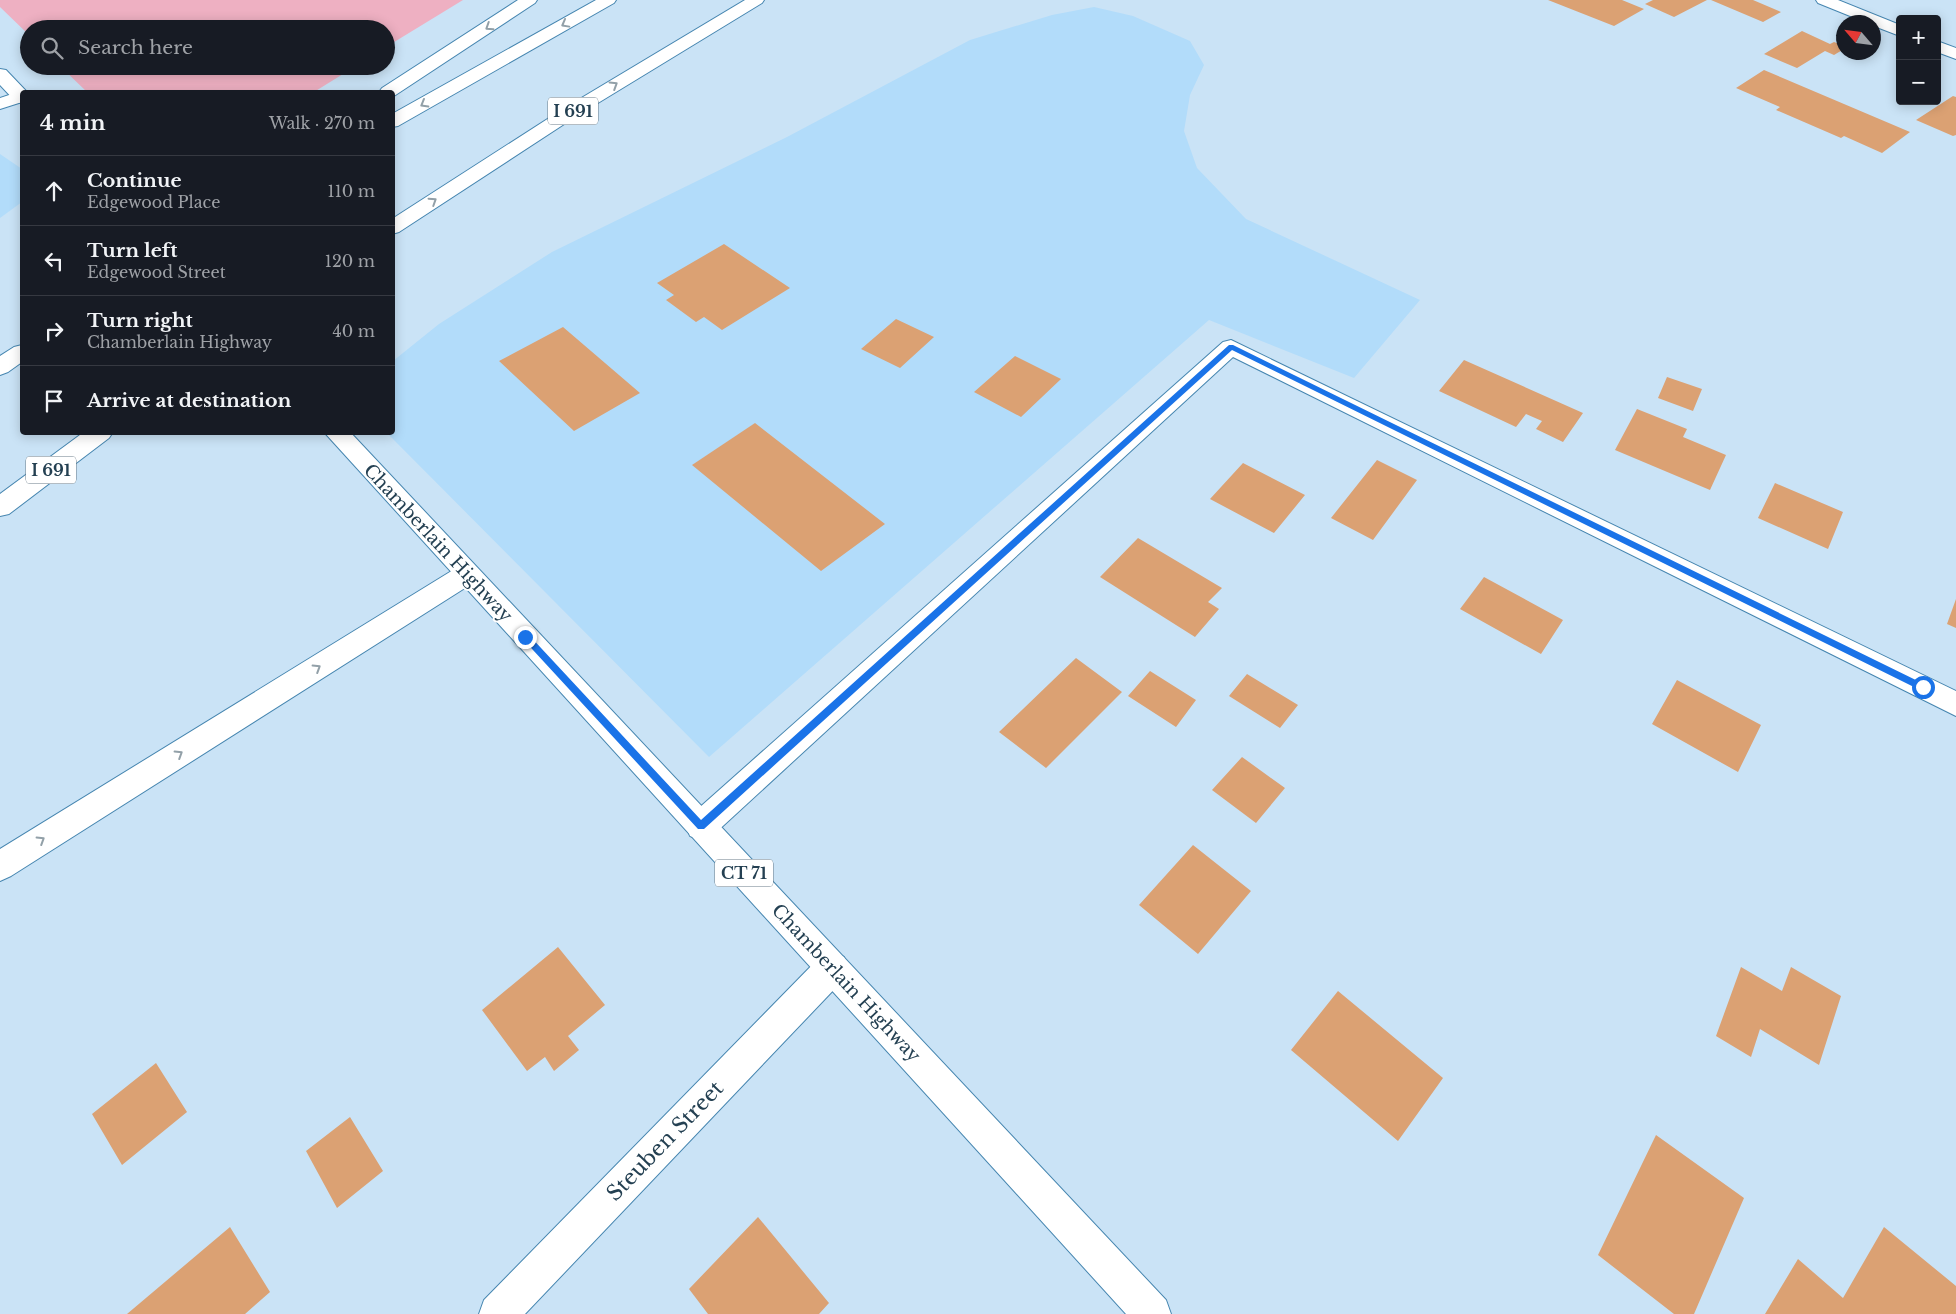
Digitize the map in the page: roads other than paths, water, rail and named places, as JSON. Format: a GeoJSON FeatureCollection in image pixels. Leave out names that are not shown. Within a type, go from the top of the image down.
{"type":"FeatureCollection","features":[{"type":"Feature","properties":{"kind":"main road"},"geometry":{"type":"LineString","coordinates":[[391,90],[529,0]]}},
{"type":"Feature","properties":{"kind":"main road"},"geometry":{"type":"LineString","coordinates":[[395,120],[608,0]]}},
{"type":"Feature","properties":{"kind":"main road","name":"I 691"},"geometry":{"type":"LineString","coordinates":[[395,226],[577,108],[756,0]]}},
{"type":"Feature","properties":{"kind":"main road"},"geometry":{"type":"LineString","coordinates":[[1824,0],[1896,29]]}},
{"type":"Feature","properties":{"kind":"main road"},"geometry":{"type":"LineString","coordinates":[[1941,48],[1956,54]]}},
{"type":"Feature","properties":{"kind":"main road"},"geometry":{"type":"LineString","coordinates":[[0,74],[20,95]]}},
{"type":"Feature","properties":{"kind":"main road"},"geometry":{"type":"LineString","coordinates":[[0,104],[20,98]]}},
{"type":"Feature","properties":{"kind":"main road"},"geometry":{"type":"LineString","coordinates":[[701,826],[1231,347],[1956,704]]}},
{"type":"Feature","properties":{"kind":"main road"},"geometry":{"type":"LineString","coordinates":[[0,367],[20,353]]}},
{"type":"Feature","properties":{"kind":"main road","name":"I 691"},"geometry":{"type":"LineString","coordinates":[[0,507],[97,435]]}},
{"type":"Feature","properties":{"kind":"main road","name":"Chamberlain Highway"},"geometry":{"type":"LineString","coordinates":[[339,435],[1152,1314]]}},
{"type":"Feature","properties":{"kind":"main road"},"geometry":{"type":"LineString","coordinates":[[0,866],[467,574]]}},
{"type":"Feature","properties":{"kind":"main road","name":"Steuben Street"},"geometry":{"type":"LineString","coordinates":[[498,1314],[832,968]]}}]}
